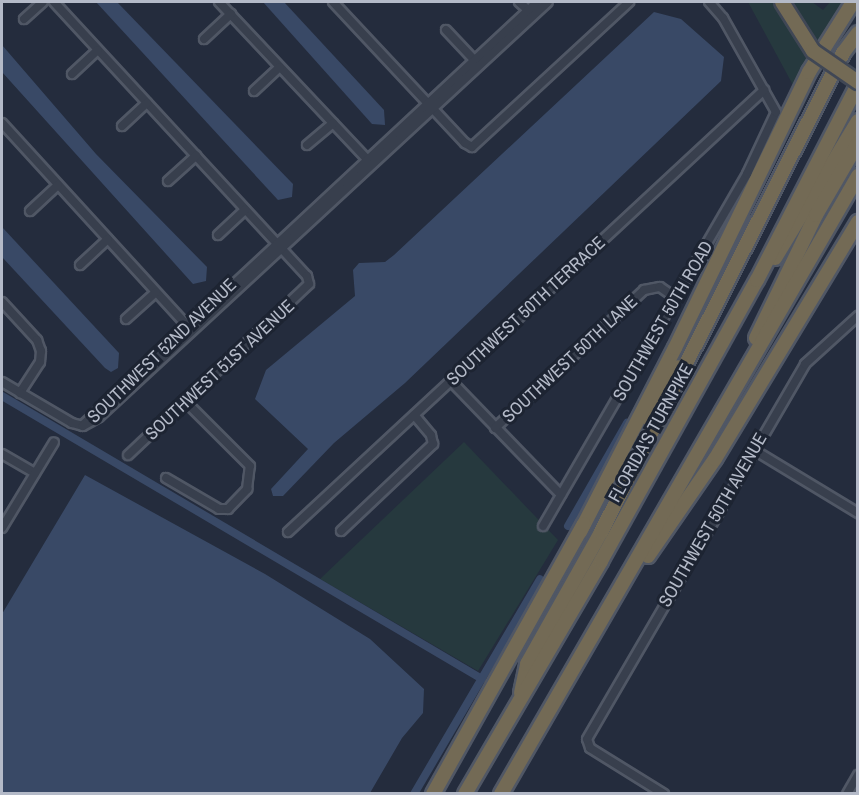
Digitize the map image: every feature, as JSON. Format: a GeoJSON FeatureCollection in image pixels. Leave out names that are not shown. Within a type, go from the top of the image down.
{"type":"FeatureCollection","features":[{"type":"Feature","properties":{"kind":"highway"},"geometry":{"type":"LineString","coordinates":[[782,2],[813,51],[858,83]]}},
{"type":"Feature","properties":{"kind":"highway"},"geometry":{"type":"LineString","coordinates":[[580,532],[675,348],[809,72],[853,2]]}},
{"type":"Feature","properties":{"kind":"highway"},"geometry":{"type":"LineString","coordinates":[[518,706],[527,664],[611,513],[727,282],[856,34]]}},
{"type":"Feature","properties":{"kind":"highway","name":"FLORIDA'S TURNPIKE"},"geometry":{"type":"LineString","coordinates":[[465,794],[518,706],[757,280],[858,83]]}},
{"type":"Feature","properties":{"kind":"highway"},"geometry":{"type":"LineString","coordinates":[[757,280],[784,247],[858,122]]}},
{"type":"Feature","properties":{"kind":"highway"},"geometry":{"type":"LineString","coordinates":[[742,374],[764,316],[858,142]]}},
{"type":"Feature","properties":{"kind":"highway"},"geometry":{"type":"LineString","coordinates":[[501,794],[858,176]]}},
{"type":"Feature","properties":{"kind":"highway"},"geometry":{"type":"LineString","coordinates":[[605,617],[716,459],[858,222]]}},
{"type":"Feature","properties":{"kind":"highway"},"geometry":{"type":"LineString","coordinates":[[433,794],[580,532],[727,282]]}},
{"type":"Feature","properties":{"kind":"street"},"geometry":{"type":"LineString","coordinates":[[24,20],[43,2]]}},
{"type":"Feature","properties":{"kind":"street"},"geometry":{"type":"LineString","coordinates":[[54,2],[278,246]]}},
{"type":"Feature","properties":{"kind":"street"},"geometry":{"type":"LineString","coordinates":[[219,2],[370,162]]}},
{"type":"Feature","properties":{"kind":"street"},"geometry":{"type":"LineString","coordinates":[[333,2],[430,106],[472,147],[629,2]]}},
{"type":"Feature","properties":{"kind":"street"},"geometry":{"type":"LineString","coordinates":[[519,2],[531,13]]}},
{"type":"Feature","properties":{"kind":"street","name":"SOUTHWEST 52ND AVENUE"},"geometry":{"type":"LineString","coordinates":[[531,13],[537,2]]}},
{"type":"Feature","properties":{"kind":"street","name":"SOUTHWEST 52ND AVENUE"},"geometry":{"type":"LineString","coordinates":[[20,393],[82,426],[99,417],[278,246],[531,13],[548,2]]}},
{"type":"Feature","properties":{"kind":"street"},"geometry":{"type":"LineString","coordinates":[[709,2],[764,90]]}},
{"type":"Feature","properties":{"kind":"street"},"geometry":{"type":"LineString","coordinates":[[204,39],[231,14]]}},
{"type":"Feature","properties":{"kind":"street"},"geometry":{"type":"LineString","coordinates":[[446,30],[477,63]]}},
{"type":"Feature","properties":{"kind":"street"},"geometry":{"type":"LineString","coordinates":[[72,74],[98,50]]}},
{"type":"Feature","properties":{"kind":"street"},"geometry":{"type":"LineString","coordinates":[[255,90],[280,67]]}},
{"type":"Feature","properties":{"kind":"street","name":"SOUTHWEST 50TH ROAD"},"geometry":{"type":"LineString","coordinates":[[543,526],[747,174],[776,112],[764,90]]}},
{"type":"Feature","properties":{"kind":"street","name":"SOUTHWEST 50TH TERRACE"},"geometry":{"type":"LineString","coordinates":[[288,532],[764,90]]}},
{"type":"Feature","properties":{"kind":"street"},"geometry":{"type":"LineString","coordinates":[[122,126],[147,103]]}},
{"type":"Feature","properties":{"kind":"street"},"geometry":{"type":"LineString","coordinates":[[2,123],[190,328]]}},
{"type":"Feature","properties":{"kind":"street"},"geometry":{"type":"LineString","coordinates":[[307,145],[333,123]]}},
{"type":"Feature","properties":{"kind":"street"},"geometry":{"type":"LineString","coordinates":[[2,137],[9,130]]}},
{"type":"Feature","properties":{"kind":"street"},"geometry":{"type":"LineString","coordinates":[[168,181],[196,156]]}},
{"type":"Feature","properties":{"kind":"street"},"geometry":{"type":"LineString","coordinates":[[30,211],[58,185]]}},
{"type":"Feature","properties":{"kind":"street"},"geometry":{"type":"LineString","coordinates":[[218,235],[245,210]]}},
{"type":"Feature","properties":{"kind":"street"},"geometry":{"type":"LineString","coordinates":[[80,265],[108,239]]}},
{"type":"Feature","properties":{"kind":"street","name":"SOUTHWEST 51ST AVENUE"},"geometry":{"type":"LineString","coordinates":[[128,455],[187,403],[309,284],[307,276],[278,246]]}},
{"type":"Feature","properties":{"kind":"street","name":"SOUTHWEST 50TH LANE"},"geometry":{"type":"LineString","coordinates":[[495,428],[644,290],[660,287],[676,298]]}},
{"type":"Feature","properties":{"kind":"street"},"geometry":{"type":"LineString","coordinates":[[126,319],[156,291]]}},
{"type":"Feature","properties":{"kind":"street"},"geometry":{"type":"LineString","coordinates":[[2,302],[37,340],[41,351],[40,362],[20,393],[2,382]]}},
{"type":"Feature","properties":{"kind":"street","name":"SOUTHWEST 50TH AVENUE"},"geometry":{"type":"LineString","coordinates":[[664,794],[590,748],[587,739],[805,364],[858,316]]}},
{"type":"Feature","properties":{"kind":"street"},"geometry":{"type":"LineString","coordinates":[[451,381],[561,495]]}},
{"type":"Feature","properties":{"kind":"street"},"geometry":{"type":"LineString","coordinates":[[166,478],[219,509],[228,509],[247,489],[250,466],[187,403]]}},
{"type":"Feature","properties":{"kind":"street"},"geometry":{"type":"LineString","coordinates":[[341,531],[433,444],[431,435],[414,416]]}},
{"type":"Feature","properties":{"kind":"street"},"geometry":{"type":"LineString","coordinates":[[2,528],[54,442]]}},
{"type":"Feature","properties":{"kind":"street"},"geometry":{"type":"LineString","coordinates":[[753,450],[858,513]]}},
{"type":"Feature","properties":{"kind":"street"},"geometry":{"type":"LineString","coordinates":[[2,454],[35,473]]}},
{"type":"Feature","properties":{"kind":"street"},"geometry":{"type":"LineString","coordinates":[[847,794],[858,775]]}},
{"type":"Feature","properties":{"kind":"green space"},"geometry":{"type":"Polygon","coordinates":[[[748,2],[812,2],[823,10],[830,2],[846,2],[794,87],[748,2]]]}},
{"type":"Feature","properties":{"kind":"green space"},"geometry":{"type":"Polygon","coordinates":[[[464,442],[558,540],[478,671],[320,579],[464,442]]]}},
{"type":"Feature","properties":{"kind":"water"},"geometry":{"type":"Polygon","coordinates":[[[96,2],[117,2],[293,184],[292,197],[278,200],[96,2]]]}},
{"type":"Feature","properties":{"kind":"water"},"geometry":{"type":"Polygon","coordinates":[[[263,2],[284,2],[384,110],[385,125],[372,124],[263,2]]]}},
{"type":"Feature","properties":{"kind":"water"},"geometry":{"type":"Polygon","coordinates":[[[654,12],[681,19],[724,57],[721,81],[405,383],[334,443],[283,496],[273,496],[271,489],[308,449],[255,399],[266,370],[355,296],[353,270],[359,263],[385,262],[394,255],[654,12]]]}},
{"type":"Feature","properties":{"kind":"water"},"geometry":{"type":"Polygon","coordinates":[[[2,45],[96,154],[207,267],[206,281],[193,284],[2,72],[2,45]]]}},
{"type":"Feature","properties":{"kind":"water"},"geometry":{"type":"Polygon","coordinates":[[[2,227],[119,353],[118,368],[111,372],[105,368],[2,257],[2,227]]]}},
{"type":"Feature","properties":{"kind":"water"},"geometry":{"type":"Polygon","coordinates":[[[85,475],[265,574],[370,639],[424,689],[423,713],[402,738],[370,793],[2,793],[2,614],[85,475]]]}},
{"type":"Feature","properties":{"kind":"waterway"},"geometry":{"type":"LineString","coordinates":[[2,396],[482,679]]}},
{"type":"Feature","properties":{"kind":"waterway"},"geometry":{"type":"LineString","coordinates":[[568,526],[627,423]]}},
{"type":"Feature","properties":{"kind":"waterway"},"geometry":{"type":"LineString","coordinates":[[414,794],[540,579]]}}]}
